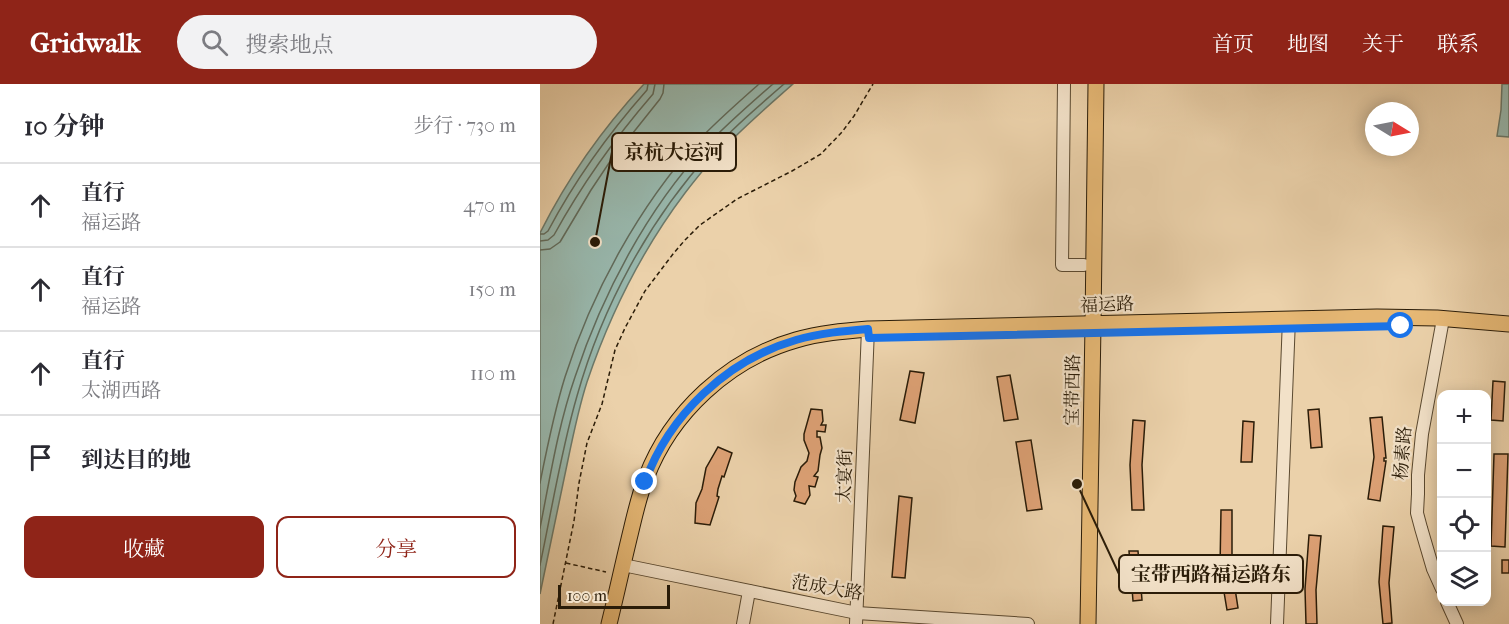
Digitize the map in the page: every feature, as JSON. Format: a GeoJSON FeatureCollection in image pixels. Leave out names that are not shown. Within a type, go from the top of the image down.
{"type":"FeatureCollection","features":[{"type":"Feature","properties":{"kind":"main road","name":"宝带西路"},"geometry":{"type":"LineString","coordinates":[[1085,84],[1089,222],[1088,624]]}},
{"type":"Feature","properties":{"kind":"main road","name":"宝带西路"},"geometry":{"type":"LineString","coordinates":[[1079,624],[1088,329],[1084,265],[1089,222],[1096,84]]}},
{"type":"Feature","properties":{"kind":"main road","name":"福运路"},"geometry":{"type":"LineString","coordinates":[[627,566],[642,490],[654,459],[667,437],[705,391],[720,384],[748,360],[783,344],[823,334],[1289,323],[1385,326],[1443,323],[1509,324]]}},
{"type":"Feature","properties":{"kind":"main road","name":"福运路"},"geometry":{"type":"LineString","coordinates":[[1443,323],[1509,333]]}},
{"type":"Feature","properties":{"kind":"main road"},"geometry":{"type":"LineString","coordinates":[[609,624],[627,566]]}},
{"type":"Feature","properties":{"kind":"main road"},"geometry":{"type":"LineString","coordinates":[[618,624],[627,566]]}},
{"type":"Feature","properties":{"kind":"street"},"geometry":{"type":"LineString","coordinates":[[1064,84],[1062,265],[1084,265]]}},
{"type":"Feature","properties":{"kind":"street"},"geometry":{"type":"LineString","coordinates":[[1277,624],[1289,323]]}},
{"type":"Feature","properties":{"kind":"street","name":"杨素路"},"geometry":{"type":"LineString","coordinates":[[1437,576],[1427,550],[1418,513],[1418,475],[1422,434],[1443,323]]}},
{"type":"Feature","properties":{"kind":"street","name":"太宴街"},"geometry":{"type":"LineString","coordinates":[[857,619],[869,334]]}},
{"type":"Feature","properties":{"kind":"street","name":"范成大路"},"geometry":{"type":"LineString","coordinates":[[627,566],[749,591],[857,619],[1028,624]]}},
{"type":"Feature","properties":{"kind":"street"},"geometry":{"type":"LineString","coordinates":[[743,624],[749,591]]}},
{"type":"Feature","properties":{"kind":"street"},"geometry":{"type":"LineString","coordinates":[[1449,606],[1457,624]]}},
{"type":"Feature","properties":{"kind":"path"},"geometry":{"type":"LineString","coordinates":[[553,624],[587,443],[602,404],[615,350],[645,291],[679,247],[700,225],[737,199],[821,154],[854,116],[873,84]]}},
{"type":"Feature","properties":{"kind":"path"},"geometry":{"type":"LineString","coordinates":[[565,563],[606,572]]}},
{"type":"Feature","properties":{"kind":"water"},"geometry":{"type":"Polygon","coordinates":[[[644,84],[793,84],[735,136],[700,174],[669,215],[628,283],[606,332],[583,394],[540,594],[540,233],[562,193],[587,155],[614,118],[644,84]]]}},
{"type":"Feature","properties":{"kind":"water"},"geometry":{"type":"Polygon","coordinates":[[[1502,84],[1509,84],[1509,137],[1497,136],[1502,84]]]}},
{"type":"Feature","properties":{"kind":"building"},"geometry":{"type":"Polygon","coordinates":[[[910,371],[924,373],[915,423],[900,420],[910,371]]]}},
{"type":"Feature","properties":{"kind":"building"},"geometry":{"type":"Polygon","coordinates":[[[1010,375],[1018,419],[1004,421],[997,377],[1010,375]]]}},
{"type":"Feature","properties":{"kind":"building"},"geometry":{"type":"Polygon","coordinates":[[[1493,381],[1505,382],[1503,421],[1491,420],[1493,381]]]}},
{"type":"Feature","properties":{"kind":"building"},"geometry":{"type":"Polygon","coordinates":[[[811,409],[822,410],[821,425],[826,425],[825,432],[817,431],[822,448],[818,471],[814,476],[818,477],[815,487],[809,486],[810,495],[805,504],[794,501],[796,496],[794,490],[801,467],[807,461],[809,453],[804,434],[811,409]]]}},
{"type":"Feature","properties":{"kind":"building"},"geometry":{"type":"Polygon","coordinates":[[[1319,409],[1322,447],[1311,448],[1308,410],[1319,409]]]}},
{"type":"Feature","properties":{"kind":"building"},"geometry":{"type":"Polygon","coordinates":[[[1382,417],[1386,458],[1384,461],[1386,461],[1380,501],[1368,499],[1374,457],[1370,418],[1382,417]]]}},
{"type":"Feature","properties":{"kind":"building"},"geometry":{"type":"Polygon","coordinates":[[[1133,420],[1145,421],[1142,465],[1144,510],[1132,510],[1130,465],[1133,420]]]}},
{"type":"Feature","properties":{"kind":"building"},"geometry":{"type":"Polygon","coordinates":[[[1243,421],[1254,422],[1252,462],[1241,462],[1243,421]]]}},
{"type":"Feature","properties":{"kind":"building"},"geometry":{"type":"Polygon","coordinates":[[[1031,440],[1042,509],[1027,511],[1016,442],[1031,440]]]}},
{"type":"Feature","properties":{"kind":"building"},"geometry":{"type":"Polygon","coordinates":[[[718,447],[732,453],[718,489],[717,496],[719,497],[710,525],[695,523],[696,503],[702,489],[706,468],[718,447]]]}},
{"type":"Feature","properties":{"kind":"building"},"geometry":{"type":"Polygon","coordinates":[[[1494,454],[1508,454],[1505,547],[1491,546],[1494,454]]]}},
{"type":"Feature","properties":{"kind":"building"},"geometry":{"type":"Polygon","coordinates":[[[899,496],[912,498],[905,578],[892,577],[899,496]]]}},
{"type":"Feature","properties":{"kind":"building"},"geometry":{"type":"Polygon","coordinates":[[[1221,510],[1232,510],[1232,569],[1238,608],[1227,610],[1220,568],[1221,510]]]}},
{"type":"Feature","properties":{"kind":"building"},"geometry":{"type":"Polygon","coordinates":[[[1383,526],[1394,527],[1389,583],[1392,623],[1383,624],[1379,582],[1383,526]]]}},
{"type":"Feature","properties":{"kind":"building"},"geometry":{"type":"Polygon","coordinates":[[[1309,535],[1321,536],[1316,590],[1317,624],[1306,624],[1305,589],[1309,535]]]}},
{"type":"Feature","properties":{"kind":"building"},"geometry":{"type":"Polygon","coordinates":[[[1129,551],[1138,551],[1142,600],[1133,601],[1129,551]]]}},
{"type":"Feature","properties":{"kind":"building"},"geometry":{"type":"Polygon","coordinates":[[[1502,560],[1509,560],[1509,573],[1502,573],[1502,560]]]}},
{"type":"Feature","properties":{"kind":"place","name":"京杭大运河"},"geometry":{"type":"Point","coordinates":[595,242]}},
{"type":"Feature","properties":{"kind":"place","name":"宝带西路福运路东"},"geometry":{"type":"Point","coordinates":[1077,484]}},
{"type":"Feature","properties":{"kind":"route"},"geometry":{"type":"LineString","coordinates":[[645,482],[654,459],[667,437],[705,391],[748,360],[783,344],[808,337],[868,329],[869,338],[1401,326]]}}]}
